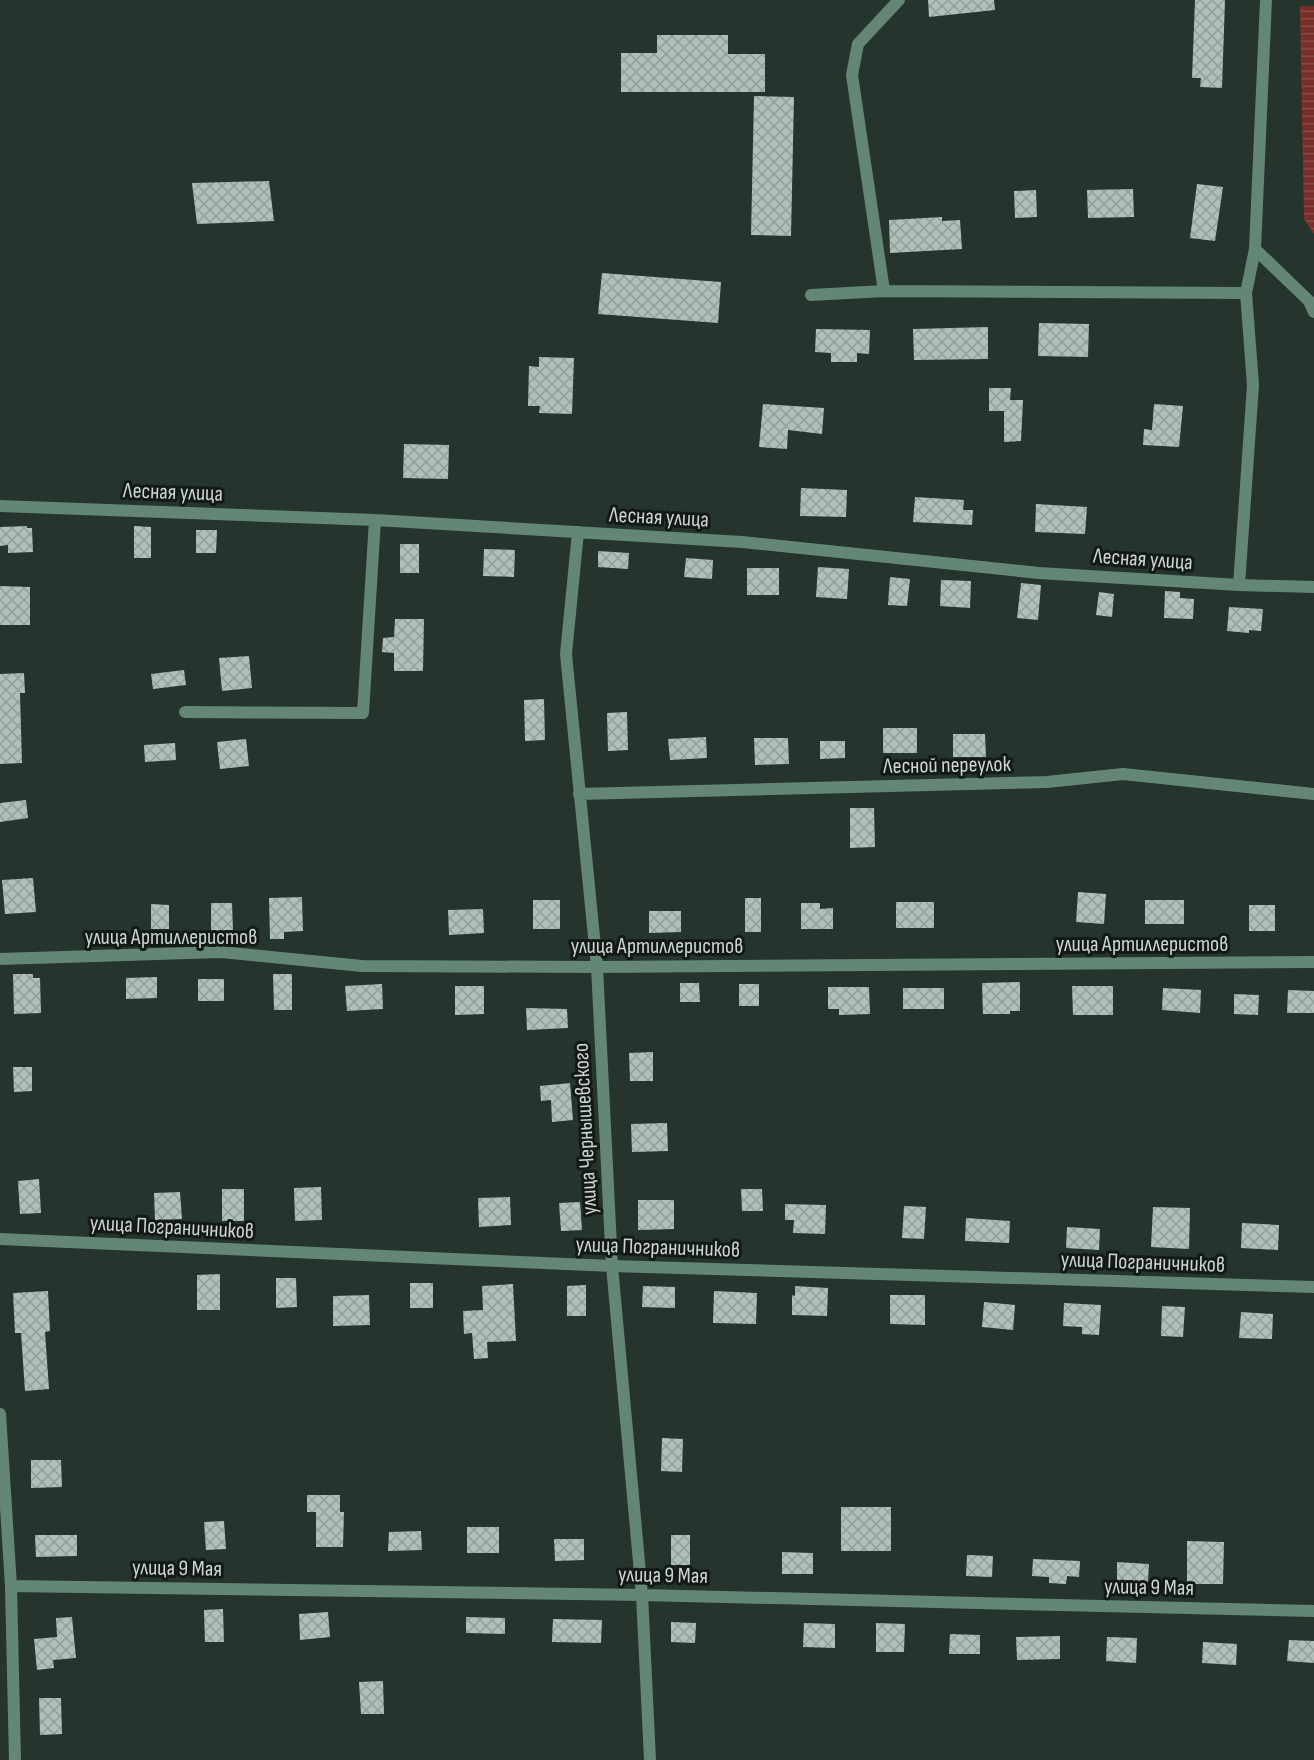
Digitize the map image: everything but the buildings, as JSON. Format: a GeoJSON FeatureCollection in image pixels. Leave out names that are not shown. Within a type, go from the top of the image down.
{"type":"FeatureCollection","features":[{"type":"Feature","properties":{"kind":"street"},"geometry":{"type":"LineString","coordinates":[[884,291],[852,75],[858,44],[899,0]]}},
{"type":"Feature","properties":{"kind":"street"},"geometry":{"type":"LineString","coordinates":[[1239,585],[1253,385],[1246,293],[1255,249],[1266,0]]}},
{"type":"Feature","properties":{"kind":"street"},"geometry":{"type":"LineString","coordinates":[[1255,249],[1309,301],[1314,312]]}},
{"type":"Feature","properties":{"kind":"street"},"geometry":{"type":"LineString","coordinates":[[812,295],[884,291],[1246,293]]}},
{"type":"Feature","properties":{"kind":"street","name":"Лесная улица"},"geometry":{"type":"LineString","coordinates":[[0,506],[375,520],[742,542],[1039,573],[1239,585],[1314,587]]}},
{"type":"Feature","properties":{"kind":"street"},"geometry":{"type":"LineString","coordinates":[[185,712],[363,713],[375,520]]}},
{"type":"Feature","properties":{"kind":"street","name":"улица Чернышевского"},"geometry":{"type":"LineString","coordinates":[[578,532],[566,654],[597,967],[612,1266],[642,1595],[650,1760]]}},
{"type":"Feature","properties":{"kind":"street","name":"Лесной переулок"},"geometry":{"type":"LineString","coordinates":[[579,794],[1047,782],[1123,774],[1314,794]]}},
{"type":"Feature","properties":{"kind":"street","name":"улица Артиллеристов"},"geometry":{"type":"LineString","coordinates":[[0,959],[221,952],[362,966],[597,967],[1314,962]]}},
{"type":"Feature","properties":{"kind":"street","name":"улица Пограничников"},"geometry":{"type":"LineString","coordinates":[[0,1239],[612,1266],[1314,1287]]}},
{"type":"Feature","properties":{"kind":"street"},"geometry":{"type":"LineString","coordinates":[[0,1414],[4,1534],[11,1586],[15,1760]]}},
{"type":"Feature","properties":{"kind":"street","name":"улица 9 Мая"},"geometry":{"type":"LineString","coordinates":[[11,1586],[642,1595],[1314,1611]]}},
{"type":"Feature","properties":{"kind":"shaded area"},"geometry":{"type":"Polygon","coordinates":[[[1300,6],[1314,6],[1314,234],[1304,219],[1300,6]]]}}]}
